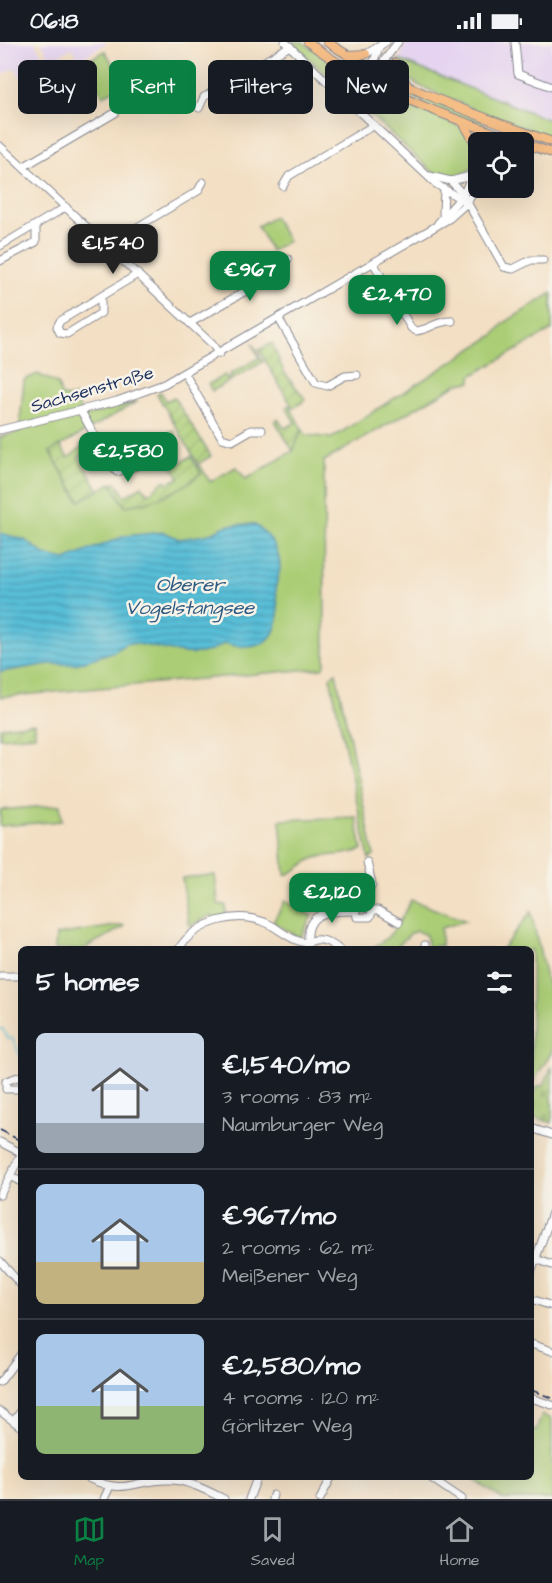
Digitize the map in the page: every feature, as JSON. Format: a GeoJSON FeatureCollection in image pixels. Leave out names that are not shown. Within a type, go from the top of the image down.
{"type":"FeatureCollection","features":[{"type":"Feature","properties":{"kind":"main road"},"geometry":{"type":"LineString","coordinates":[[308,42],[336,60]]}},
{"type":"Feature","properties":{"kind":"main road"},"geometry":{"type":"LineString","coordinates":[[327,42],[359,60]]}},
{"type":"Feature","properties":{"kind":"main road"},"geometry":{"type":"LineString","coordinates":[[347,55],[366,54]]}},
{"type":"Feature","properties":{"kind":"main road"},"geometry":{"type":"LineString","coordinates":[[409,88],[552,141]]}},
{"type":"Feature","properties":{"kind":"main road"},"geometry":{"type":"LineString","coordinates":[[409,99],[486,132]]}},
{"type":"Feature","properties":{"kind":"main road"},"geometry":{"type":"LineString","coordinates":[[462,122],[468,132]]}},
{"type":"Feature","properties":{"kind":"main road"},"geometry":{"type":"LineString","coordinates":[[496,132],[499,123]]}},
{"type":"Feature","properties":{"kind":"main road"},"geometry":{"type":"LineString","coordinates":[[534,147],[552,153]]}},
{"type":"Feature","properties":{"kind":"street"},"geometry":{"type":"LineString","coordinates":[[366,54],[386,42]]}},
{"type":"Feature","properties":{"kind":"street"},"geometry":{"type":"LineString","coordinates":[[515,42],[518,74],[552,87]]}},
{"type":"Feature","properties":{"kind":"street"},"geometry":{"type":"LineString","coordinates":[[199,108],[204,98],[288,44],[444,190],[463,199]]}},
{"type":"Feature","properties":{"kind":"street"},"geometry":{"type":"LineString","coordinates":[[395,60],[396,44]]}},
{"type":"Feature","properties":{"kind":"street"},"geometry":{"type":"LineString","coordinates":[[381,60],[396,44]]}},
{"type":"Feature","properties":{"kind":"street"},"geometry":{"type":"LineString","coordinates":[[376,60],[379,48]]}},
{"type":"Feature","properties":{"kind":"street"},"geometry":{"type":"LineString","coordinates":[[23,167],[113,114]]}},
{"type":"Feature","properties":{"kind":"street"},"geometry":{"type":"LineString","coordinates":[[283,186],[289,176],[374,125]]}},
{"type":"Feature","properties":{"kind":"street"},"geometry":{"type":"LineString","coordinates":[[0,146],[190,323],[219,354]]}},
{"type":"Feature","properties":{"kind":"street"},"geometry":{"type":"LineString","coordinates":[[430,176],[451,181],[468,177]]}},
{"type":"Feature","properties":{"kind":"street"},"geometry":{"type":"LineString","coordinates":[[451,181],[504,267],[513,269],[531,260],[543,260]]}},
{"type":"Feature","properties":{"kind":"street"},"geometry":{"type":"LineString","coordinates":[[107,245],[198,191],[204,182]]}},
{"type":"Feature","properties":{"kind":"street","name":"Sachsenstraße"},"geometry":{"type":"LineString","coordinates":[[0,430],[81,411],[153,389],[185,374],[450,218],[468,188]]}},
{"type":"Feature","properties":{"kind":"street"},"geometry":{"type":"LineString","coordinates":[[443,214],[444,190]]}},
{"type":"Feature","properties":{"kind":"street","name":"Sachsenstraße"},"geometry":{"type":"LineString","coordinates":[[438,223],[443,214],[468,194]]}},
{"type":"Feature","properties":{"kind":"street"},"geometry":{"type":"LineString","coordinates":[[0,246],[66,207]]}},
{"type":"Feature","properties":{"kind":"street"},"geometry":{"type":"LineString","coordinates":[[0,261],[36,242],[36,225]]}},
{"type":"Feature","properties":{"kind":"street"},"geometry":{"type":"LineString","coordinates":[[190,323],[282,270],[288,259]]}},
{"type":"Feature","properties":{"kind":"street"},"geometry":{"type":"LineString","coordinates":[[374,264],[411,328],[422,331],[440,321],[452,321]]}},
{"type":"Feature","properties":{"kind":"street"},"geometry":{"type":"LineString","coordinates":[[101,297],[102,313],[67,333],[60,333],[57,327],[60,321],[138,274]]}},
{"type":"Feature","properties":{"kind":"street"},"geometry":{"type":"LineString","coordinates":[[279,319],[316,383],[327,386],[345,376],[357,375]]}},
{"type":"Feature","properties":{"kind":"street"},"geometry":{"type":"LineString","coordinates":[[185,374],[222,438],[232,441],[251,430],[262,430]]}},
{"type":"Feature","properties":{"kind":"street"},"geometry":{"type":"LineString","coordinates":[[81,411],[111,466],[117,472],[153,461]]}},
{"type":"Feature","properties":{"kind":"street"},"geometry":{"type":"LineString","coordinates":[[367,862],[372,884],[358,908],[357,917],[370,917],[373,910]]}},
{"type":"Feature","properties":{"kind":"street"},"geometry":{"type":"LineString","coordinates":[[308,942],[307,932],[318,916],[331,911],[358,908],[378,910],[399,922]]}},
{"type":"Feature","properties":{"kind":"street"},"geometry":{"type":"LineString","coordinates":[[182,946],[192,934],[203,927],[217,921],[239,917],[255,918],[299,941],[308,942],[320,939],[333,946]]}},
{"type":"Feature","properties":{"kind":"street"},"geometry":{"type":"LineString","coordinates":[[0,976],[18,976]]}},
{"type":"Feature","properties":{"kind":"street"},"geometry":{"type":"LineString","coordinates":[[3,1081],[18,1078]]}},
{"type":"Feature","properties":{"kind":"street"},"geometry":{"type":"LineString","coordinates":[[3,1081],[18,1082]]}},
{"type":"Feature","properties":{"kind":"street"},"geometry":{"type":"LineString","coordinates":[[3,1081],[6,1089],[18,1089]]}},
{"type":"Feature","properties":{"kind":"street"},"geometry":{"type":"LineString","coordinates":[[534,1129],[552,1135]]}},
{"type":"Feature","properties":{"kind":"street"},"geometry":{"type":"LineString","coordinates":[[0,1142],[18,1152]]}},
{"type":"Feature","properties":{"kind":"street"},"geometry":{"type":"LineString","coordinates":[[0,1195],[18,1160]]}},
{"type":"Feature","properties":{"kind":"street"},"geometry":{"type":"LineString","coordinates":[[10,1176],[18,1180]]}},
{"type":"Feature","properties":{"kind":"street"},"geometry":{"type":"LineString","coordinates":[[534,1264],[552,1213]]}},
{"type":"Feature","properties":{"kind":"street"},"geometry":{"type":"LineString","coordinates":[[536,1259],[552,1265]]}},
{"type":"Feature","properties":{"kind":"street"},"geometry":{"type":"LineString","coordinates":[[0,1261],[18,1282]]}},
{"type":"Feature","properties":{"kind":"street"},"geometry":{"type":"LineString","coordinates":[[534,1300],[552,1306]]}},
{"type":"Feature","properties":{"kind":"street"},"geometry":{"type":"LineString","coordinates":[[534,1345],[552,1352]]}},
{"type":"Feature","properties":{"kind":"street"},"geometry":{"type":"LineString","coordinates":[[0,1382],[18,1358]]}},
{"type":"Feature","properties":{"kind":"street"},"geometry":{"type":"LineString","coordinates":[[534,1399],[552,1405]]}},
{"type":"Feature","properties":{"kind":"street"},"geometry":{"type":"LineString","coordinates":[[0,1411],[18,1424]]}},
{"type":"Feature","properties":{"kind":"street"},"geometry":{"type":"LineString","coordinates":[[14,1421],[18,1415]]}},
{"type":"Feature","properties":{"kind":"street"},"geometry":{"type":"LineString","coordinates":[[94,1480],[110,1486],[129,1487],[170,1480],[189,1484],[224,1499]]}},
{"type":"Feature","properties":{"kind":"street"},"geometry":{"type":"LineString","coordinates":[[249,1498],[256,1480]]}},
{"type":"Feature","properties":{"kind":"street"},"geometry":{"type":"LineString","coordinates":[[320,1499],[330,1480]]}},
{"type":"Feature","properties":{"kind":"street"},"geometry":{"type":"LineString","coordinates":[[434,1480],[462,1499]]}},
{"type":"Feature","properties":{"kind":"street"},"geometry":{"type":"LineString","coordinates":[[104,1499],[110,1486]]}},
{"type":"Feature","properties":{"kind":"shaded area"},"geometry":{"type":"Polygon","coordinates":[[[0,42],[35,42],[45,60],[18,60],[18,73],[15,68],[0,76],[0,42]]]}},
{"type":"Feature","properties":{"kind":"shaded area"},"geometry":{"type":"Polygon","coordinates":[[[41,42],[104,42],[105,44],[79,60],[72,48],[51,60],[41,42]]]}},
{"type":"Feature","properties":{"kind":"shaded area"},"geometry":{"type":"Polygon","coordinates":[[[406,42],[552,42],[552,121],[409,64],[409,60],[399,60],[406,42]]]}},
{"type":"Feature","properties":{"kind":"green space"},"geometry":{"type":"Polygon","coordinates":[[[291,42],[303,42],[328,60],[325,60],[325,73],[291,42]]]}},
{"type":"Feature","properties":{"kind":"green space"},"geometry":{"type":"Polygon","coordinates":[[[105,51],[110,60],[109,92],[103,96],[97,86],[97,60],[89,60],[105,51]]]}},
{"type":"Feature","properties":{"kind":"green space"},"geometry":{"type":"Polygon","coordinates":[[[409,64],[552,121],[552,138],[490,116],[409,79],[409,64]]]}},
{"type":"Feature","properties":{"kind":"green space"},"geometry":{"type":"Polygon","coordinates":[[[409,90],[481,120],[489,127],[437,109],[409,96],[409,90]]]}},
{"type":"Feature","properties":{"kind":"green space"},"geometry":{"type":"Polygon","coordinates":[[[409,106],[446,119],[463,130],[468,135],[468,171],[458,175],[433,172],[370,114],[409,114],[409,106]]]}},
{"type":"Feature","properties":{"kind":"green space"},"geometry":{"type":"Polygon","coordinates":[[[274,217],[288,241],[271,251],[257,226],[274,217]]]}},
{"type":"Feature","properties":{"kind":"green space"},"geometry":{"type":"Polygon","coordinates":[[[552,293],[552,330],[471,376],[471,382],[457,384],[324,461],[325,665],[322,668],[0,697],[0,437],[19,432],[24,380],[38,374],[58,384],[61,395],[68,398],[76,396],[83,417],[138,401],[50,452],[79,501],[111,483],[125,506],[201,473],[198,467],[200,465],[210,482],[236,467],[246,479],[293,451],[302,429],[306,435],[332,438],[494,335],[504,323],[552,293]]]}},
{"type":"Feature","properties":{"kind":"green space"},"geometry":{"type":"Polygon","coordinates":[[[252,343],[263,362],[212,391],[208,384],[225,375],[227,380],[232,377],[230,374],[259,358],[252,343]]]}},
{"type":"Feature","properties":{"kind":"green space"},"geometry":{"type":"Polygon","coordinates":[[[272,343],[284,372],[306,400],[293,408],[259,350],[272,343]]]}},
{"type":"Feature","properties":{"kind":"green space"},"geometry":{"type":"Polygon","coordinates":[[[161,392],[166,401],[174,397],[211,456],[198,464],[157,394],[161,392]]]}},
{"type":"Feature","properties":{"kind":"green space"},"geometry":{"type":"Polygon","coordinates":[[[289,405],[302,429],[293,451],[275,421],[278,419],[284,428],[295,423],[286,407],[289,405]]]}},
{"type":"Feature","properties":{"kind":"green space"},"geometry":{"type":"Polygon","coordinates":[[[173,430],[176,435],[121,468],[117,462],[173,430]]]}},
{"type":"Feature","properties":{"kind":"green space"},"geometry":{"type":"Polygon","coordinates":[[[60,445],[68,458],[83,446],[86,452],[79,457],[99,490],[80,501],[50,452],[60,445]]]}},
{"type":"Feature","properties":{"kind":"green space"},"geometry":{"type":"Polygon","coordinates":[[[191,456],[201,473],[184,486],[156,499],[125,506],[112,485],[116,482],[125,496],[142,486],[148,494],[165,480],[167,483],[179,478],[173,467],[191,456]]]}},
{"type":"Feature","properties":{"kind":"green space"},"geometry":{"type":"Polygon","coordinates":[[[336,673],[374,856],[369,859],[330,677],[336,673]]]}},
{"type":"Feature","properties":{"kind":"green space"},"geometry":{"type":"Polygon","coordinates":[[[35,723],[35,735],[0,738],[0,727],[35,723]]]}},
{"type":"Feature","properties":{"kind":"green space"},"geometry":{"type":"Polygon","coordinates":[[[60,805],[62,821],[0,826],[0,810],[60,805]]]}},
{"type":"Feature","properties":{"kind":"green space"},"geometry":{"type":"Polygon","coordinates":[[[356,817],[362,850],[314,858],[285,875],[280,820],[356,817]]]}},
{"type":"Feature","properties":{"kind":"green space"},"geometry":{"type":"Polygon","coordinates":[[[215,875],[218,904],[226,905],[226,915],[214,919],[212,915],[189,926],[182,878],[215,875]]]}},
{"type":"Feature","properties":{"kind":"green space"},"geometry":{"type":"Polygon","coordinates":[[[411,900],[466,921],[441,928],[441,946],[428,946],[426,935],[417,931],[411,933],[398,946],[375,946],[389,936],[411,900]]]}},
{"type":"Feature","properties":{"kind":"green space"},"geometry":{"type":"Polygon","coordinates":[[[285,901],[312,916],[300,938],[273,922],[285,901]]]}},
{"type":"Feature","properties":{"kind":"green space"},"geometry":{"type":"Polygon","coordinates":[[[531,912],[552,1005],[552,1052],[534,1080],[534,946],[504,946],[531,912]]]}},
{"type":"Feature","properties":{"kind":"green space"},"geometry":{"type":"Polygon","coordinates":[[[123,925],[124,927],[88,946],[55,946],[56,935],[123,925]]]}},
{"type":"Feature","properties":{"kind":"green space"},"geometry":{"type":"Polygon","coordinates":[[[552,1066],[552,1123],[534,1117],[534,1095],[538,1086],[544,1085],[552,1066]]]}},
{"type":"Feature","properties":{"kind":"green space"},"geometry":{"type":"Polygon","coordinates":[[[542,1415],[552,1419],[552,1499],[502,1499],[474,1480],[534,1480],[534,1431],[536,1431],[542,1415]]]}},
{"type":"Feature","properties":{"kind":"water","name":"Oberer Vogelstangsee"},"geometry":{"type":"Polygon","coordinates":[[[253,524],[264,532],[276,548],[280,569],[276,585],[278,612],[276,626],[273,634],[267,640],[253,647],[225,643],[213,650],[201,653],[177,652],[127,643],[115,651],[76,664],[49,664],[0,672],[0,533],[25,540],[47,556],[65,560],[125,536],[164,532],[179,539],[206,535],[228,525],[253,524]]]}},
{"type":"Feature","properties":{"kind":"waterway"},"geometry":{"type":"LineString","coordinates":[[0,1029],[3,1029],[8,1039],[12,1038],[18,1051]]}},
{"type":"Feature","properties":{"kind":"railway"},"geometry":{"type":"LineString","coordinates":[[0,1130],[18,1139]]}},
{"type":"Feature","properties":{"kind":"railway"},"geometry":{"type":"LineString","coordinates":[[534,1391],[552,1398]]}}]}
